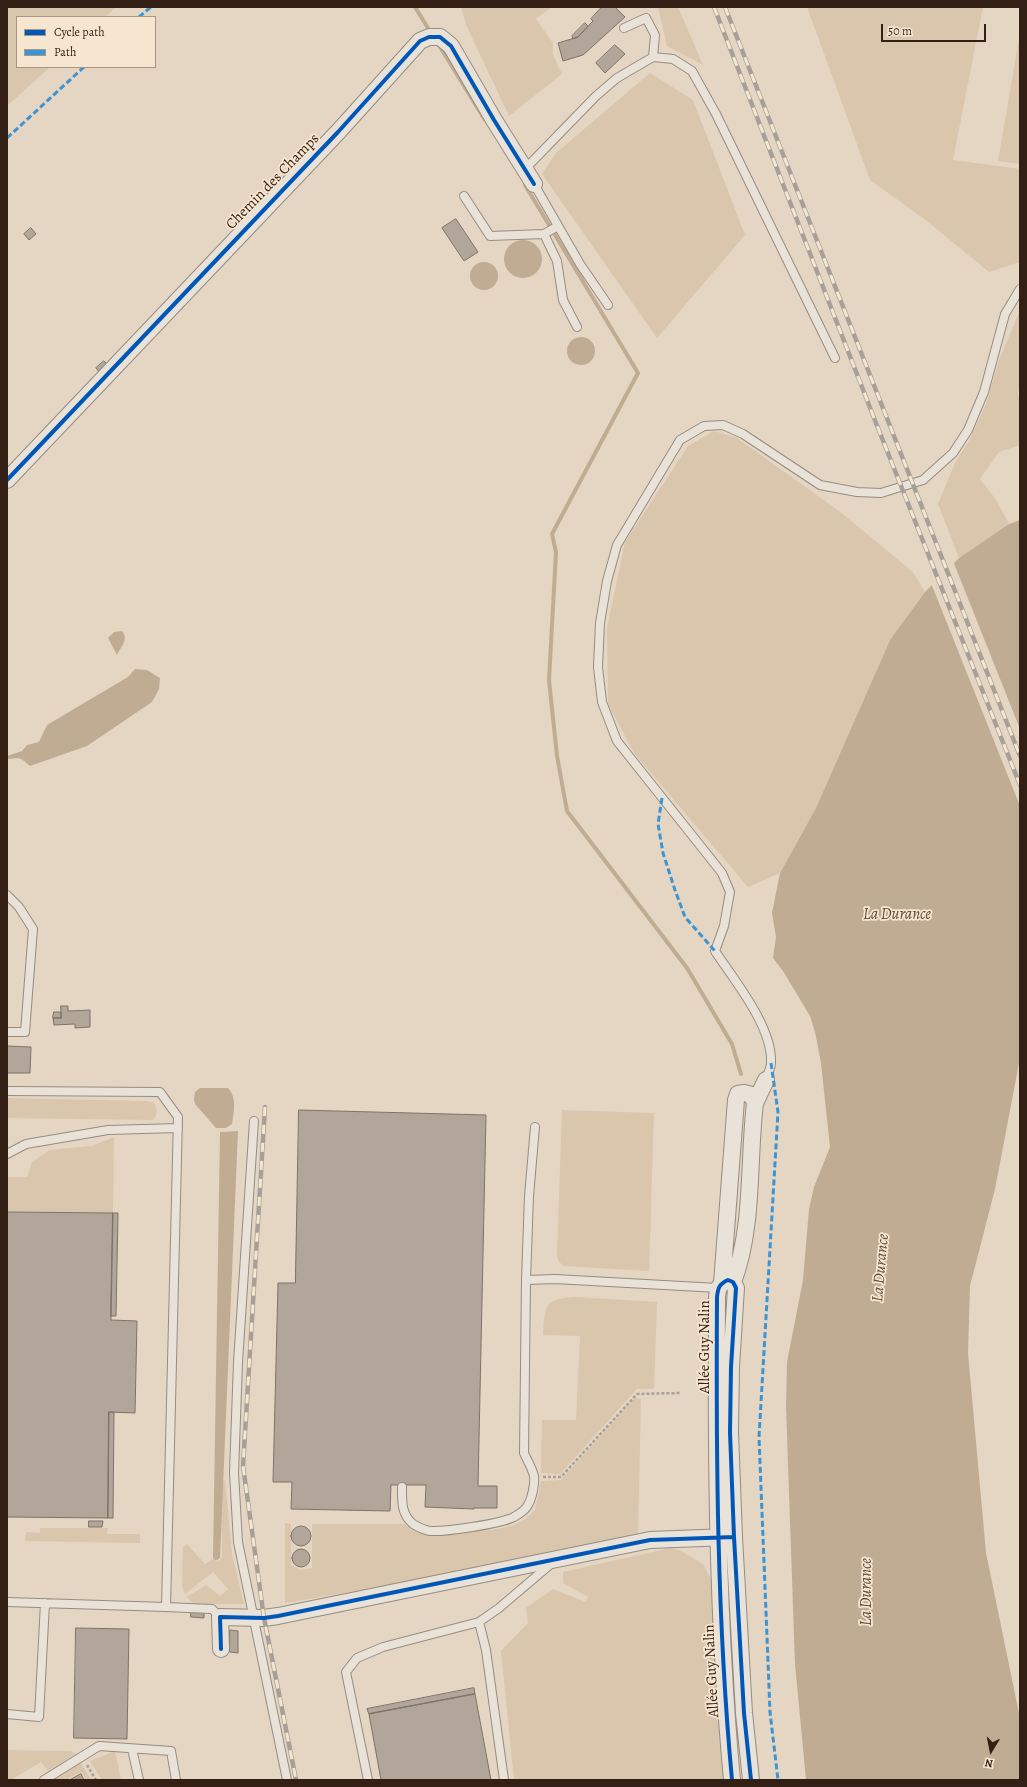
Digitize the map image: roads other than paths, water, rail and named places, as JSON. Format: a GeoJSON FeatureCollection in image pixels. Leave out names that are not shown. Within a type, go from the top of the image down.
{"type":"FeatureCollection","features":[{"type":"Feature","properties":{"kind":"street","name":"Chemin des Champs"},"geometry":{"type":"LineString","coordinates":[[7,480],[338,132],[420,41],[429,37],[440,37],[451,46],[494,120],[534,184]]}},
{"type":"Feature","properties":{"kind":"street","name":"Allée Guy Nalin"},"geometry":{"type":"LineString","coordinates":[[732,1780],[725,1705],[716,1480],[724,1284],[740,1264],[747,1213],[755,1103],[766,1080]]}},
{"type":"Feature","properties":{"kind":"street","name":"Allée Guy Nalin"},"geometry":{"type":"LineString","coordinates":[[724,1284],[736,1288],[731,1367],[730,1432],[734,1537],[744,1713],[750,1780]]}},
{"type":"Feature","properties":{"kind":"street"},"geometry":{"type":"LineString","coordinates":[[221,1649],[220,1617],[254,1618],[278,1616],[650,1540],[734,1537]]}},
{"type":"Feature","properties":{"kind":"lane"},"geometry":{"type":"LineString","coordinates":[[624,28],[646,18],[655,35],[653,57]]}},
{"type":"Feature","properties":{"kind":"lane"},"geometry":{"type":"LineString","coordinates":[[525,169],[596,96],[617,78],[653,57],[673,58],[692,71],[716,114],[835,358]]}},
{"type":"Feature","properties":{"kind":"lane"},"geometry":{"type":"LineString","coordinates":[[534,184],[580,264],[608,305]]}},
{"type":"Feature","properties":{"kind":"lane"},"geometry":{"type":"LineString","coordinates":[[464,196],[490,236],[544,234],[558,226]]}},
{"type":"Feature","properties":{"kind":"lane"},"geometry":{"type":"LineString","coordinates":[[544,234],[557,261],[563,300],[577,327]]}},
{"type":"Feature","properties":{"kind":"lane"},"geometry":{"type":"LineString","coordinates":[[766,1080],[771,1063],[769,1044],[760,1020],[715,951],[724,926],[730,892],[722,873],[617,742],[602,702],[598,667],[600,623],[607,581],[616,545],[680,440],[704,426],[724,425],[743,434],[820,485],[857,492],[881,493],[923,480],[953,453],[968,430],[984,392],[1005,314],[1020,289]]}},
{"type":"Feature","properties":{"kind":"lane"},"geometry":{"type":"LineString","coordinates":[[7,895],[20,907],[33,929],[25,1032],[7,1032]]}},
{"type":"Feature","properties":{"kind":"lane"},"geometry":{"type":"LineString","coordinates":[[7,1090],[160,1092],[178,1117],[166,1607]]}},
{"type":"Feature","properties":{"kind":"lane"},"geometry":{"type":"LineString","coordinates":[[254,1121],[238,1362],[234,1473],[238,1542],[286,1780]]}},
{"type":"Feature","properties":{"kind":"lane"},"geometry":{"type":"LineString","coordinates":[[402,1487],[402,1506],[404,1514],[412,1523],[421,1528],[437,1530],[480,1526],[513,1518],[527,1506],[531,1495],[534,1476],[524,1453],[526,1280],[529,1196],[535,1127]]}},
{"type":"Feature","properties":{"kind":"lane"},"geometry":{"type":"LineString","coordinates":[[7,1154],[26,1144],[108,1130],[178,1128]]}},
{"type":"Feature","properties":{"kind":"lane"},"geometry":{"type":"LineString","coordinates":[[526,1280],[724,1284]]}},
{"type":"Feature","properties":{"kind":"lane"},"geometry":{"type":"LineString","coordinates":[[368,1780],[346,1672],[357,1658],[383,1647],[479,1622],[499,1608],[556,1560]]}},
{"type":"Feature","properties":{"kind":"lane"},"geometry":{"type":"LineString","coordinates":[[7,1602],[212,1608],[220,1617]]}},
{"type":"Feature","properties":{"kind":"lane"},"geometry":{"type":"LineString","coordinates":[[7,1714],[39,1717],[45,1603]]}},
{"type":"Feature","properties":{"kind":"lane"},"geometry":{"type":"LineString","coordinates":[[479,1622],[486,1650],[504,1780]]}},
{"type":"Feature","properties":{"kind":"lane"},"geometry":{"type":"LineString","coordinates":[[44,1780],[99,1746],[171,1751],[176,1780]]}},
{"type":"Feature","properties":{"kind":"lane"},"geometry":{"type":"LineString","coordinates":[[132,1749],[139,1780]]}},
{"type":"Feature","properties":{"kind":"water"},"geometry":{"type":"Polygon","coordinates":[[[519,240],[527,240],[537,245],[541,252],[541,266],[537,273],[527,278],[519,278],[509,273],[507,270],[504,263],[504,255],[509,245],[512,243],[519,240]]]}},
{"type":"Feature","properties":{"kind":"water"},"geometry":{"type":"Polygon","coordinates":[[[484,262],[490,263],[494,266],[497,270],[497,282],[494,286],[490,289],[484,290],[478,289],[474,286],[471,282],[470,276],[471,270],[474,266],[478,263],[484,262]]]}},
{"type":"Feature","properties":{"kind":"water"},"geometry":{"type":"Polygon","coordinates":[[[581,337],[587,338],[591,341],[594,345],[594,357],[591,361],[587,364],[581,365],[575,364],[571,361],[568,357],[567,351],[568,345],[571,341],[575,338],[581,337]]]}},
{"type":"Feature","properties":{"kind":"water","name":"La Durance"},"geometry":{"type":"Polygon","coordinates":[[[1020,520],[1020,1058],[995,1189],[970,1286],[968,1353],[986,1553],[1020,1718],[1020,1780],[806,1780],[795,1664],[786,1406],[787,1362],[803,1280],[809,1209],[814,1187],[830,1147],[821,1063],[815,1032],[810,1016],[783,971],[773,958],[776,937],[772,913],[780,873],[816,808],[890,640],[925,592],[959,558],[1009,524],[1020,520]]]}},
{"type":"Feature","properties":{"kind":"water"},"geometry":{"type":"Polygon","coordinates":[[[122,631],[125,640],[117,655],[108,638],[114,632],[122,631]]]}},
{"type":"Feature","properties":{"kind":"water"},"geometry":{"type":"Polygon","coordinates":[[[135,669],[147,670],[160,678],[159,689],[152,702],[87,746],[30,766],[19,758],[7,759],[7,756],[22,751],[27,745],[39,742],[47,725],[128,677],[135,669]]]}},
{"type":"Feature","properties":{"kind":"water"},"geometry":{"type":"Polygon","coordinates":[[[200,1088],[228,1088],[234,1100],[232,1124],[226,1128],[216,1128],[195,1104],[195,1092],[200,1088]]]}},
{"type":"Feature","properties":{"kind":"water"},"geometry":{"type":"Polygon","coordinates":[[[238,1131],[220,1558],[214,1560],[220,1132],[238,1131]]]}},
{"type":"Feature","properties":{"kind":"waterway"},"geometry":{"type":"LineString","coordinates":[[415,7],[431,33]]}},
{"type":"Feature","properties":{"kind":"waterway"},"geometry":{"type":"LineString","coordinates":[[437,42],[485,120]]}},
{"type":"Feature","properties":{"kind":"waterway"},"geometry":{"type":"LineString","coordinates":[[525,185],[638,373],[552,534],[556,552],[549,680],[557,756],[567,811],[687,968],[732,1044],[741,1074]]}},
{"type":"Feature","properties":{"kind":"railway"},"geometry":{"type":"LineString","coordinates":[[714,7],[876,423],[1020,785]]}},
{"type":"Feature","properties":{"kind":"railway"},"geometry":{"type":"LineString","coordinates":[[725,7],[1020,756]]}},
{"type":"Feature","properties":{"kind":"railway"},"geometry":{"type":"LineString","coordinates":[[265,1107],[243,1466],[264,1618],[296,1780]]}}]}
